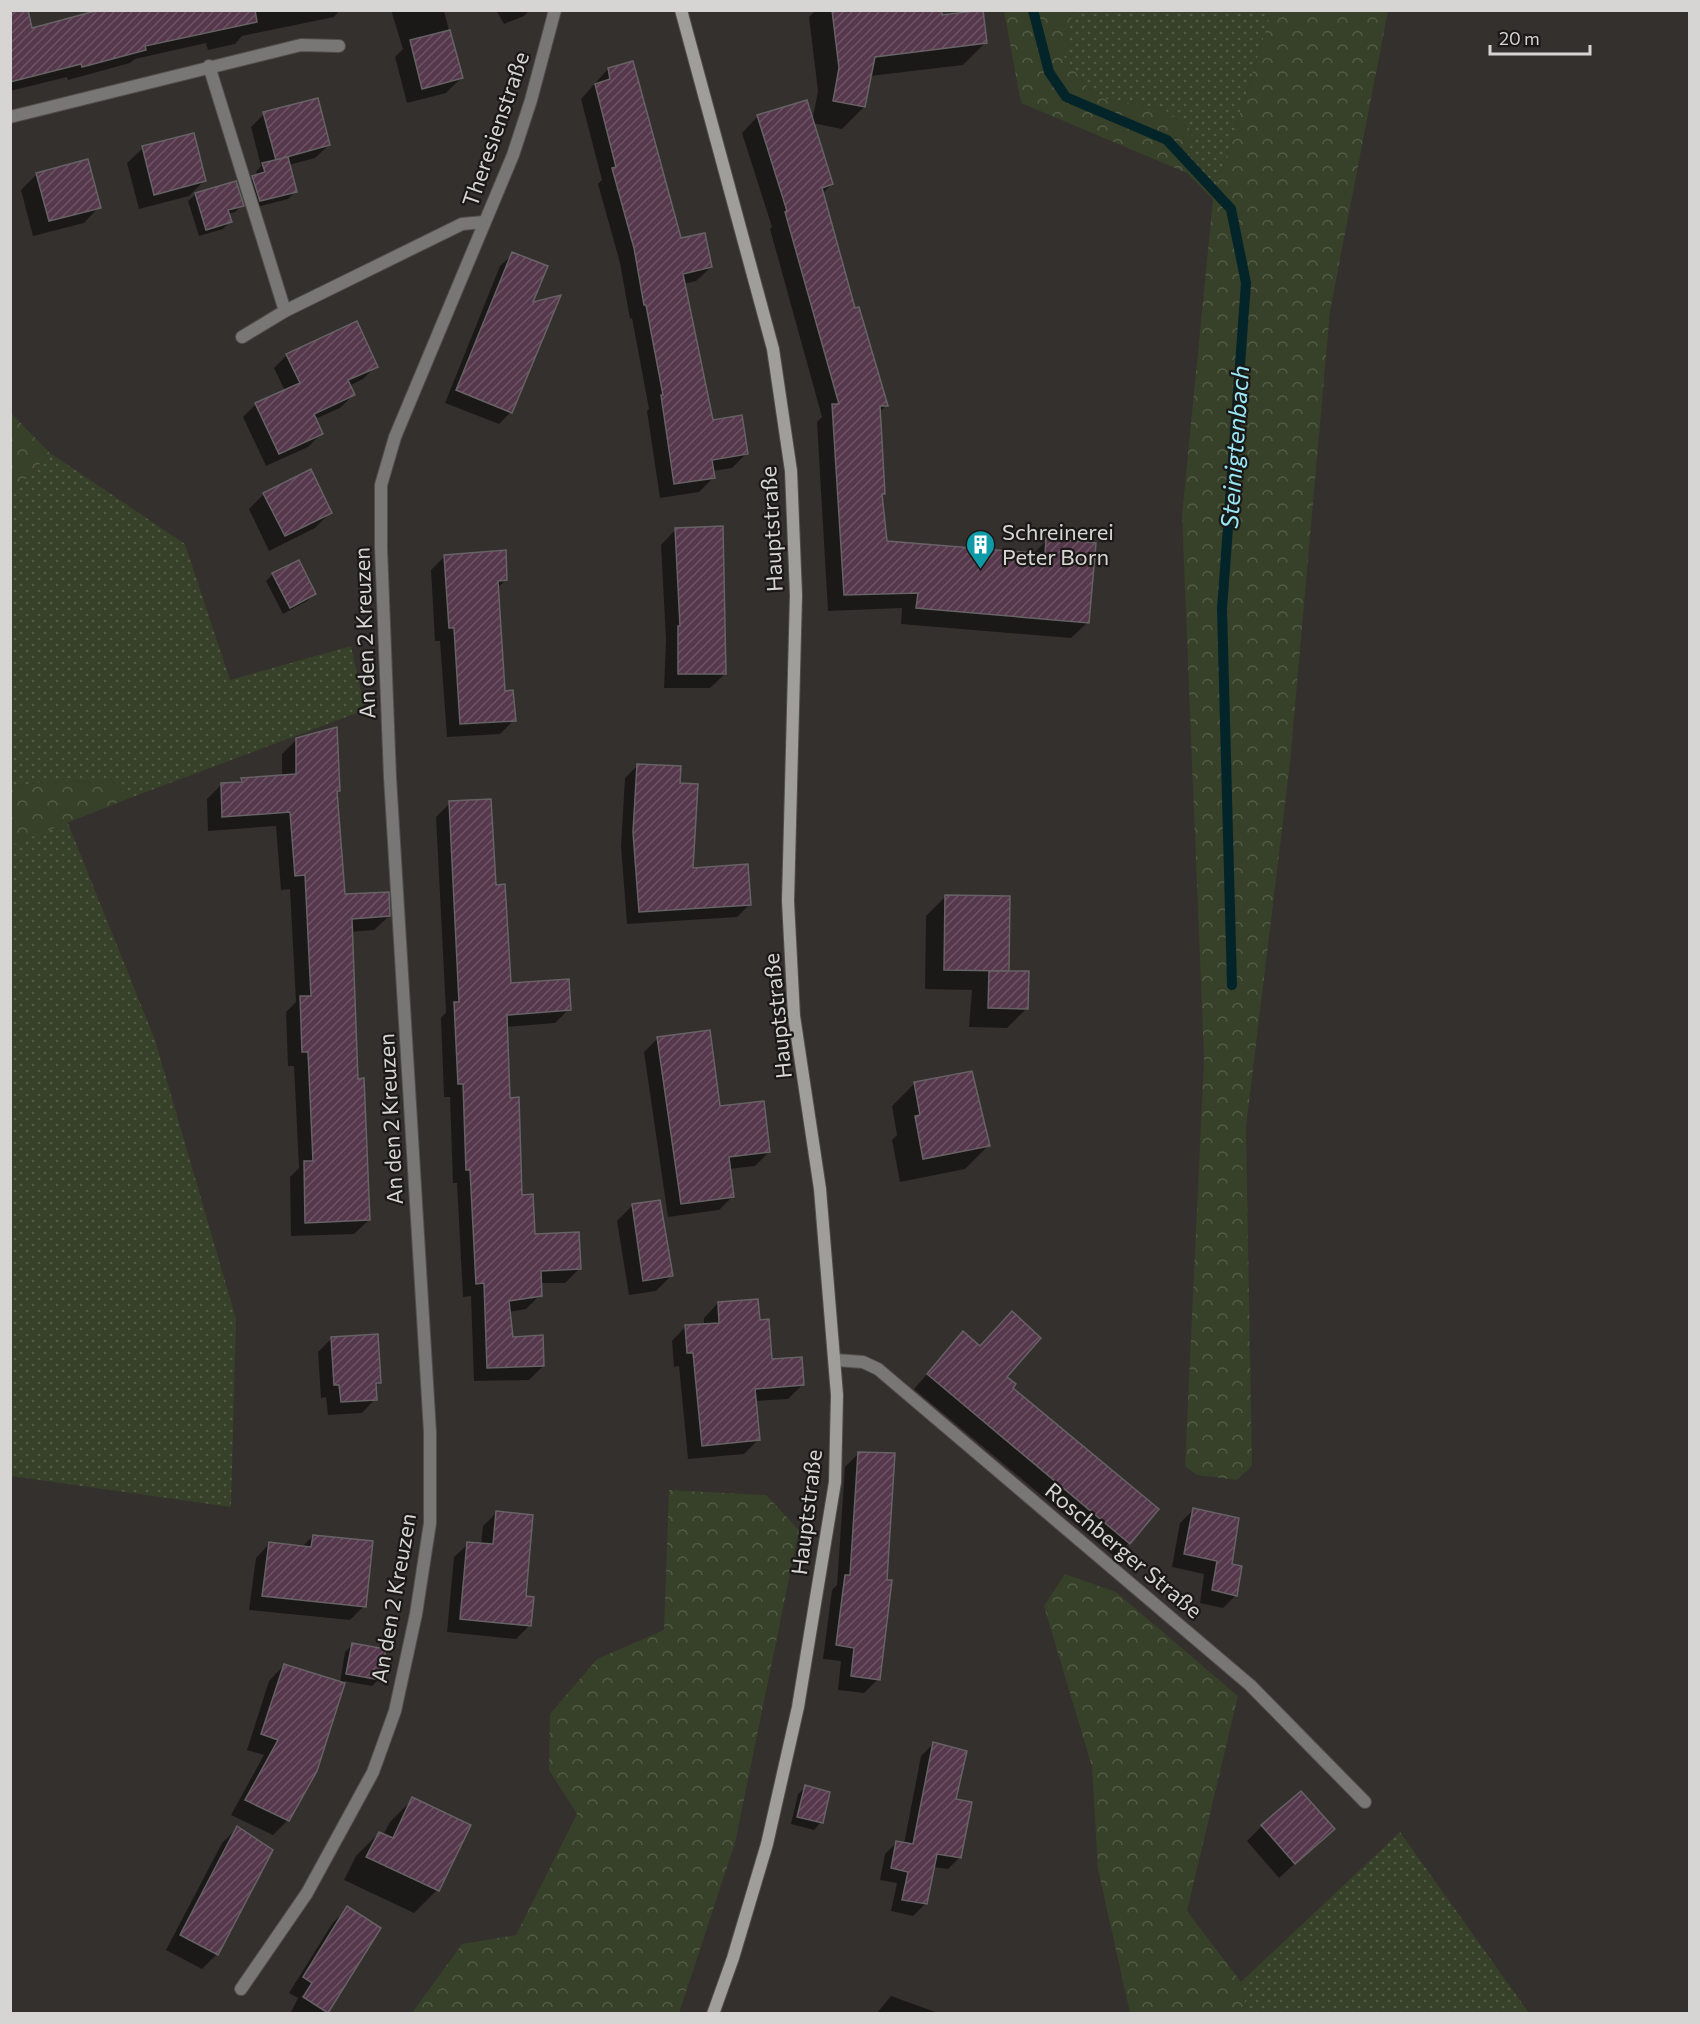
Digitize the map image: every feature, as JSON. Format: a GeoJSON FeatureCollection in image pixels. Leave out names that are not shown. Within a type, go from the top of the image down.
{"type":"FeatureCollection","features":[{"type":"Feature","properties":{"kind":"main road","name":"Hauptstraße"},"geometry":{"type":"LineString","coordinates":[[681,10],[773,349],[791,471],[796,595],[788,902],[794,1016],[820,1189],[836,1360],[835,1482],[798,1707],[767,1844],[733,1958],[713,2013]]}},
{"type":"Feature","properties":{"kind":"street","name":"Theresienstraße"},"geometry":{"type":"LineString","coordinates":[[242,337],[285,311],[462,224],[484,222],[531,100],[555,10]]}},
{"type":"Feature","properties":{"kind":"street"},"geometry":{"type":"LineString","coordinates":[[10,117],[301,45],[339,46]]}},
{"type":"Feature","properties":{"kind":"street"},"geometry":{"type":"LineString","coordinates":[[209,66],[285,311]]}},
{"type":"Feature","properties":{"kind":"street","name":"An den 2 Kreuzen"},"geometry":{"type":"LineString","coordinates":[[241,1989],[307,1893],[373,1772],[395,1711],[416,1614],[430,1523],[430,1432],[390,777],[381,486],[395,437],[484,222]]}},
{"type":"Feature","properties":{"kind":"street","name":"Roschberger Straße"},"geometry":{"type":"LineString","coordinates":[[836,1360],[863,1362],[878,1369],[1250,1684],[1365,1803]]}},
{"type":"Feature","properties":{"kind":"green space"},"geometry":{"type":"Polygon","coordinates":[[[1004,11],[1073,11],[1064,57],[1095,97],[1163,109],[1192,130],[1187,173],[1021,103],[1004,11]]]}},
{"type":"Feature","properties":{"kind":"green space"},"geometry":{"type":"Polygon","coordinates":[[[1073,11],[1272,11],[1213,199],[1187,173],[1192,130],[1163,109],[1095,97],[1064,57],[1073,11]]]}},
{"type":"Feature","properties":{"kind":"green space"},"geometry":{"type":"Polygon","coordinates":[[[1272,11],[1388,11],[1330,311],[1290,763],[1246,1127],[1252,1466],[1237,1480],[1197,1475],[1185,1466],[1204,1058],[1182,515],[1213,199],[1272,11]]]}},
{"type":"Feature","properties":{"kind":"green space"},"geometry":{"type":"Polygon","coordinates":[[[10,412],[50,453],[11,495],[10,495],[10,412]]]}},
{"type":"Feature","properties":{"kind":"green space"},"geometry":{"type":"Polygon","coordinates":[[[50,453],[185,544],[230,680],[351,646],[365,710],[130,798],[112,781],[43,782],[11,787],[11,495],[50,453]]]}},
{"type":"Feature","properties":{"kind":"green space"},"geometry":{"type":"Polygon","coordinates":[[[112,781],[130,798],[11,845],[11,787],[43,782],[112,781]]]}},
{"type":"Feature","properties":{"kind":"green space"},"geometry":{"type":"Polygon","coordinates":[[[67,821],[155,1040],[236,1319],[231,1507],[11,1476],[11,845],[67,821]]]}},
{"type":"Feature","properties":{"kind":"green space"},"geometry":{"type":"Polygon","coordinates":[[[669,1490],[766,1495],[799,1530],[735,1843],[679,2013],[412,2013],[462,1944],[516,1935],[577,1814],[549,1770],[550,1714],[597,1659],[664,1630],[669,1490]]]}},
{"type":"Feature","properties":{"kind":"green space"},"geometry":{"type":"Polygon","coordinates":[[[1065,1574],[1116,1592],[1238,1696],[1187,1911],[1241,1982],[1247,2013],[1130,2013],[1098,1869],[1092,1767],[1044,1606],[1065,1574]]]}},
{"type":"Feature","properties":{"kind":"green space"},"geometry":{"type":"Polygon","coordinates":[[[1400,1832],[1529,2013],[1247,2013],[1241,1982],[1400,1832]]]}},
{"type":"Feature","properties":{"kind":"building"},"geometry":{"type":"Polygon","coordinates":[[[10,10],[28,10],[32,28],[99,10],[255,10],[257,22],[145,46],[146,50],[82,67],[81,64],[10,82],[10,10]]]}},
{"type":"Feature","properties":{"kind":"building"},"geometry":{"type":"Polygon","coordinates":[[[832,10],[942,10],[942,15],[983,10],[987,43],[875,57],[865,107],[833,101],[839,68],[832,10]]]}},
{"type":"Feature","properties":{"kind":"building"},"geometry":{"type":"Polygon","coordinates":[[[450,30],[463,78],[422,89],[410,40],[450,30]]]}},
{"type":"Feature","properties":{"kind":"building"},"geometry":{"type":"Polygon","coordinates":[[[633,61],[681,238],[705,233],[712,267],[683,274],[713,420],[742,415],[748,454],[712,460],[715,478],[674,484],[661,395],[663,395],[646,305],[644,305],[634,248],[612,168],[616,167],[595,84],[610,79],[608,68],[633,61]]]}},
{"type":"Feature","properties":{"kind":"building"},"geometry":{"type":"Polygon","coordinates":[[[318,98],[330,145],[276,160],[263,112],[318,98]]]}},
{"type":"Feature","properties":{"kind":"building"},"geometry":{"type":"Polygon","coordinates":[[[807,100],[833,184],[822,188],[855,308],[859,307],[888,406],[880,406],[885,494],[882,494],[887,541],[1045,554],[1046,538],[1096,543],[1089,623],[916,608],[918,593],[844,595],[832,404],[839,404],[785,212],[787,211],[757,115],[807,100]]]}},
{"type":"Feature","properties":{"kind":"building"},"geometry":{"type":"Polygon","coordinates":[[[194,133],[206,181],[154,195],[142,146],[194,133]]]}},
{"type":"Feature","properties":{"kind":"building"},"geometry":{"type":"Polygon","coordinates":[[[288,157],[297,192],[260,201],[252,176],[265,172],[262,163],[288,157]]]}},
{"type":"Feature","properties":{"kind":"building"},"geometry":{"type":"Polygon","coordinates":[[[88,159],[101,208],[49,221],[36,173],[88,159]]]}},
{"type":"Feature","properties":{"kind":"building"},"geometry":{"type":"Polygon","coordinates":[[[236,181],[244,206],[228,210],[232,222],[206,230],[195,193],[236,181]]]}},
{"type":"Feature","properties":{"kind":"building"},"geometry":{"type":"Polygon","coordinates":[[[512,252],[548,266],[533,302],[561,295],[512,413],[456,390],[512,252]]]}},
{"type":"Feature","properties":{"kind":"building"},"geometry":{"type":"Polygon","coordinates":[[[357,321],[378,367],[348,380],[355,395],[314,414],[323,434],[279,454],[255,403],[300,383],[286,354],[357,321]]]}},
{"type":"Feature","properties":{"kind":"building"},"geometry":{"type":"Polygon","coordinates":[[[311,469],[332,513],[285,536],[263,493],[311,469]]]}},
{"type":"Feature","properties":{"kind":"building"},"geometry":{"type":"Polygon","coordinates":[[[723,526],[726,674],[678,674],[678,626],[680,626],[675,528],[723,526]]]}},
{"type":"Feature","properties":{"kind":"building"},"geometry":{"type":"Polygon","coordinates":[[[506,550],[507,580],[498,581],[505,691],[513,690],[516,721],[460,724],[454,628],[449,628],[444,555],[506,550]]]}},
{"type":"Feature","properties":{"kind":"building"},"geometry":{"type":"Polygon","coordinates":[[[299,560],[316,594],[290,608],[272,573],[299,560]]]}},
{"type":"Feature","properties":{"kind":"building"},"geometry":{"type":"Polygon","coordinates":[[[337,727],[340,791],[337,791],[345,894],[389,892],[390,916],[352,919],[358,1079],[364,1078],[370,1220],[305,1223],[304,1161],[313,1161],[308,1052],[302,1052],[300,996],[311,996],[305,875],[295,876],[290,812],[222,817],[221,783],[242,782],[241,778],[296,774],[296,738],[337,727]]]}},
{"type":"Feature","properties":{"kind":"building"},"geometry":{"type":"Polygon","coordinates":[[[637,764],[681,766],[680,783],[698,784],[693,868],[748,864],[751,905],[639,912],[633,832],[637,764]]]}},
{"type":"Feature","properties":{"kind":"building"},"geometry":{"type":"Polygon","coordinates":[[[491,799],[496,885],[505,884],[511,983],[569,979],[571,1010],[507,1015],[510,1098],[519,1097],[522,1195],[533,1194],[535,1234],[579,1232],[581,1269],[541,1271],[542,1296],[509,1301],[513,1337],[543,1335],[544,1366],[487,1368],[484,1283],[476,1284],[470,1170],[466,1170],[463,1084],[458,1084],[454,1002],[459,1002],[449,801],[491,799]]]}},
{"type":"Feature","properties":{"kind":"building"},"geometry":{"type":"Polygon","coordinates":[[[945,895],[1010,896],[1009,971],[944,970],[945,895]]]}},
{"type":"Feature","properties":{"kind":"building"},"geometry":{"type":"Polygon","coordinates":[[[989,971],[1029,971],[1028,1009],[988,1008],[989,971]]]}},
{"type":"Feature","properties":{"kind":"building"},"geometry":{"type":"Polygon","coordinates":[[[710,1030],[720,1106],[764,1101],[770,1152],[729,1157],[734,1197],[681,1204],[657,1037],[710,1030]]]}},
{"type":"Feature","properties":{"kind":"building"},"geometry":{"type":"Polygon","coordinates":[[[972,1071],[990,1146],[923,1159],[915,1116],[920,1115],[914,1082],[972,1071]]]}},
{"type":"Feature","properties":{"kind":"building"},"geometry":{"type":"Polygon","coordinates":[[[660,1200],[673,1276],[643,1281],[632,1204],[660,1200]]]}},
{"type":"Feature","properties":{"kind":"building"},"geometry":{"type":"Polygon","coordinates":[[[758,1299],[760,1320],[769,1319],[772,1359],[802,1357],[804,1385],[755,1389],[760,1440],[702,1446],[693,1353],[687,1353],[685,1325],[719,1323],[718,1302],[758,1299]]]}},
{"type":"Feature","properties":{"kind":"building"},"geometry":{"type":"Polygon","coordinates":[[[1012,1311],[1041,1338],[1007,1377],[1016,1384],[1013,1388],[1159,1509],[1130,1544],[927,1374],[963,1331],[980,1346],[1012,1311]]]}},
{"type":"Feature","properties":{"kind":"building"},"geometry":{"type":"Polygon","coordinates":[[[378,1334],[381,1383],[376,1383],[377,1400],[341,1402],[339,1385],[334,1385],[331,1337],[378,1334]]]}},
{"type":"Feature","properties":{"kind":"building"},"geometry":{"type":"Polygon","coordinates":[[[858,1452],[895,1453],[887,1580],[892,1580],[880,1680],[851,1676],[854,1648],[836,1645],[845,1575],[850,1575],[858,1452]]]}},
{"type":"Feature","properties":{"kind":"building"},"geometry":{"type":"Polygon","coordinates":[[[1193,1508],[1239,1518],[1232,1564],[1242,1566],[1237,1596],[1212,1590],[1217,1561],[1184,1554],[1193,1508]]]}},
{"type":"Feature","properties":{"kind":"building"},"geometry":{"type":"Polygon","coordinates":[[[496,1511],[533,1515],[526,1596],[534,1597],[531,1626],[460,1619],[467,1542],[493,1544],[496,1511]]]}},
{"type":"Feature","properties":{"kind":"building"},"geometry":{"type":"Polygon","coordinates":[[[313,1535],[373,1541],[366,1607],[262,1596],[269,1542],[311,1547],[313,1535]]]}},
{"type":"Feature","properties":{"kind":"building"},"geometry":{"type":"Polygon","coordinates":[[[352,1643],[386,1649],[380,1680],[346,1674],[352,1643]]]}},
{"type":"Feature","properties":{"kind":"building"},"geometry":{"type":"Polygon","coordinates":[[[284,1664],[345,1683],[317,1771],[289,1821],[245,1800],[278,1740],[261,1734],[284,1664]]]}},
{"type":"Feature","properties":{"kind":"building"},"geometry":{"type":"Polygon","coordinates":[[[933,1742],[967,1751],[956,1799],[972,1802],[961,1858],[937,1854],[927,1904],[902,1900],[908,1872],[891,1868],[896,1841],[913,1844],[933,1742]]]}},
{"type":"Feature","properties":{"kind":"building"},"geometry":{"type":"Polygon","coordinates":[[[805,1785],[830,1792],[823,1823],[797,1817],[805,1785]]]}},
{"type":"Feature","properties":{"kind":"building"},"geometry":{"type":"Polygon","coordinates":[[[1301,1791],[1335,1829],[1295,1864],[1261,1825],[1301,1791]]]}},
{"type":"Feature","properties":{"kind":"building"},"geometry":{"type":"Polygon","coordinates":[[[412,1797],[471,1825],[439,1891],[366,1857],[379,1832],[393,1838],[412,1797]]]}},
{"type":"Feature","properties":{"kind":"building"},"geometry":{"type":"Polygon","coordinates":[[[237,1826],[273,1850],[218,1955],[180,1935],[237,1826]]]}},
{"type":"Feature","properties":{"kind":"building"},"geometry":{"type":"Polygon","coordinates":[[[347,1906],[381,1928],[328,2013],[303,1997],[312,1983],[303,1977],[347,1906]]]}},
{"type":"Feature","properties":{"kind":"waterway","name":"Steinigtenbach"},"geometry":{"type":"LineString","coordinates":[[1033,10],[1049,72],[1066,97],[1167,140],[1231,209],[1246,283],[1222,609],[1232,985]]}},
{"type":"Feature","properties":{"kind":"place","name":"Schreinerei Peter Born"},"geometry":{"type":"Point","coordinates":[981,570]}}]}
